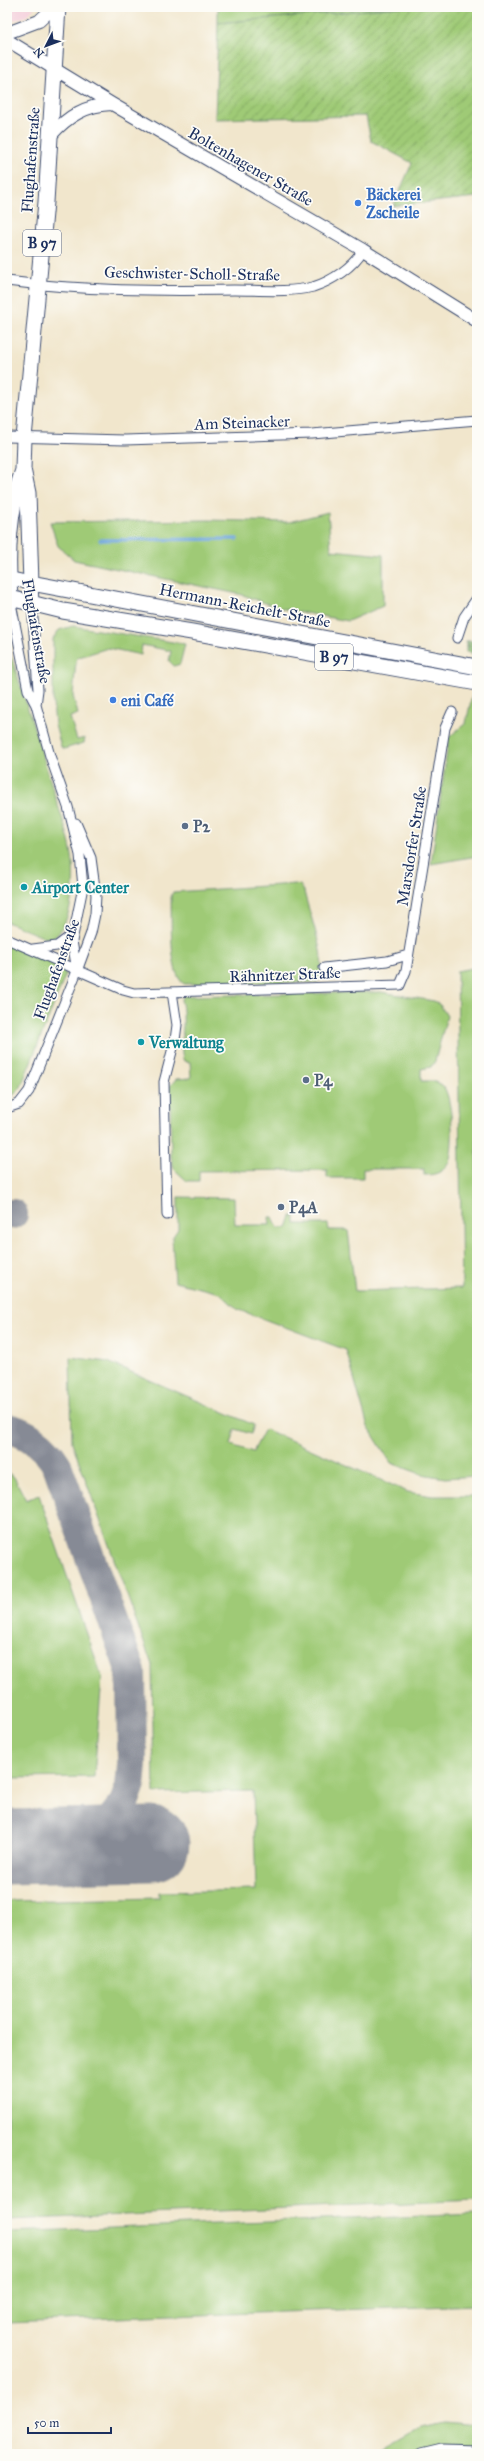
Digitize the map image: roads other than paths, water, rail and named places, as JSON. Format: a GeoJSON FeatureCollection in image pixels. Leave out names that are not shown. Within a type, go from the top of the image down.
{"type":"FeatureCollection","features":[{"type":"Feature","properties":{"kind":"main road","name":"B 97"},"geometry":{"type":"LineString","coordinates":[[53,69],[58,7]]}},
{"type":"Feature","properties":{"kind":"main road","name":"Flughafenstraße"},"geometry":{"type":"LineString","coordinates":[[32,604],[28,492],[23,469],[24,438],[51,135],[53,69]]}},
{"type":"Feature","properties":{"kind":"main road","name":"Flughafenstraße"},"geometry":{"type":"LineString","coordinates":[[8,598],[9,524],[14,494],[23,469]]}},
{"type":"Feature","properties":{"kind":"main road","name":"Hermann-Reichelt-Straße"},"geometry":{"type":"LineString","coordinates":[[8,579],[477,667]]}},
{"type":"Feature","properties":{"kind":"main road","name":"B 97"},"geometry":{"type":"LineString","coordinates":[[8,598],[84,615],[192,632],[477,683]]}},
{"type":"Feature","properties":{"kind":"street"},"geometry":{"type":"LineString","coordinates":[[7,33],[39,21],[54,7]]}},
{"type":"Feature","properties":{"kind":"street","name":"Boltenhagener Straße"},"geometry":{"type":"LineString","coordinates":[[7,40],[112,104],[363,250],[477,321]]}},
{"type":"Feature","properties":{"kind":"street"},"geometry":{"type":"LineString","coordinates":[[51,135],[74,113],[91,107],[112,104]]}},
{"type":"Feature","properties":{"kind":"street","name":"Geschwister-Scholl-Straße"},"geometry":{"type":"LineString","coordinates":[[7,280],[38,284],[156,291],[282,290],[312,287],[332,279],[358,258],[363,250]]}},
{"type":"Feature","properties":{"kind":"street","name":"Am Steinacker"},"geometry":{"type":"LineString","coordinates":[[7,437],[125,440],[312,434],[477,420]]}},
{"type":"Feature","properties":{"kind":"street","name":"Flughafenstraße"},"geometry":{"type":"LineString","coordinates":[[7,1108],[19,1104],[29,1091],[91,933],[96,895],[91,858],[68,807],[50,756],[36,705],[28,690],[8,598]]}},
{"type":"Feature","properties":{"kind":"street"},"geometry":{"type":"LineString","coordinates":[[457,638],[464,617],[477,598]]}},
{"type":"Feature","properties":{"kind":"street","name":"Flughafenstraße"},"geometry":{"type":"LineString","coordinates":[[32,604],[38,690],[36,705]]}},
{"type":"Feature","properties":{"kind":"street","name":"Marsdorfer Straße"},"geometry":{"type":"LineString","coordinates":[[400,985],[406,971],[446,728],[452,712]]}},
{"type":"Feature","properties":{"kind":"street","name":"Flughafenstraße"},"geometry":{"type":"LineString","coordinates":[[7,939],[29,949],[57,946],[73,934],[83,887],[80,855],[68,807]]}},
{"type":"Feature","properties":{"kind":"street"},"geometry":{"type":"LineString","coordinates":[[73,934],[73,951],[77,971]]}},
{"type":"Feature","properties":{"kind":"street","name":"Rähnitzer Straße"},"geometry":{"type":"LineString","coordinates":[[29,949],[122,990],[134,993],[400,985]]}},
{"type":"Feature","properties":{"kind":"street"},"geometry":{"type":"LineString","coordinates":[[324,968],[387,961],[408,955]]}},
{"type":"Feature","properties":{"kind":"street"},"geometry":{"type":"LineString","coordinates":[[167,1214],[164,1082],[175,1040],[177,1025],[172,992]]}},
{"type":"Feature","properties":{"kind":"street"},"geometry":{"type":"LineString","coordinates":[[421,2454],[442,2448],[477,2450]]}},
{"type":"Feature","properties":{"kind":"waterway"},"geometry":{"type":"LineString","coordinates":[[100,540],[237,539]]}},
{"type":"Feature","properties":{"kind":"place","name":"Bäckerei Zscheile"},"geometry":{"type":"Point","coordinates":[358,203]}},
{"type":"Feature","properties":{"kind":"place","name":"eni Café"},"geometry":{"type":"Point","coordinates":[113,700]}},
{"type":"Feature","properties":{"kind":"place","name":"P2"},"geometry":{"type":"Point","coordinates":[185,826]}},
{"type":"Feature","properties":{"kind":"place","name":"Airport Center"},"geometry":{"type":"Point","coordinates":[24,887]}},
{"type":"Feature","properties":{"kind":"place","name":"Verwaltung"},"geometry":{"type":"Point","coordinates":[141,1042]}},
{"type":"Feature","properties":{"kind":"place","name":"P4"},"geometry":{"type":"Point","coordinates":[306,1080]}},
{"type":"Feature","properties":{"kind":"place","name":"P4A"},"geometry":{"type":"Point","coordinates":[281,1207]}}]}
